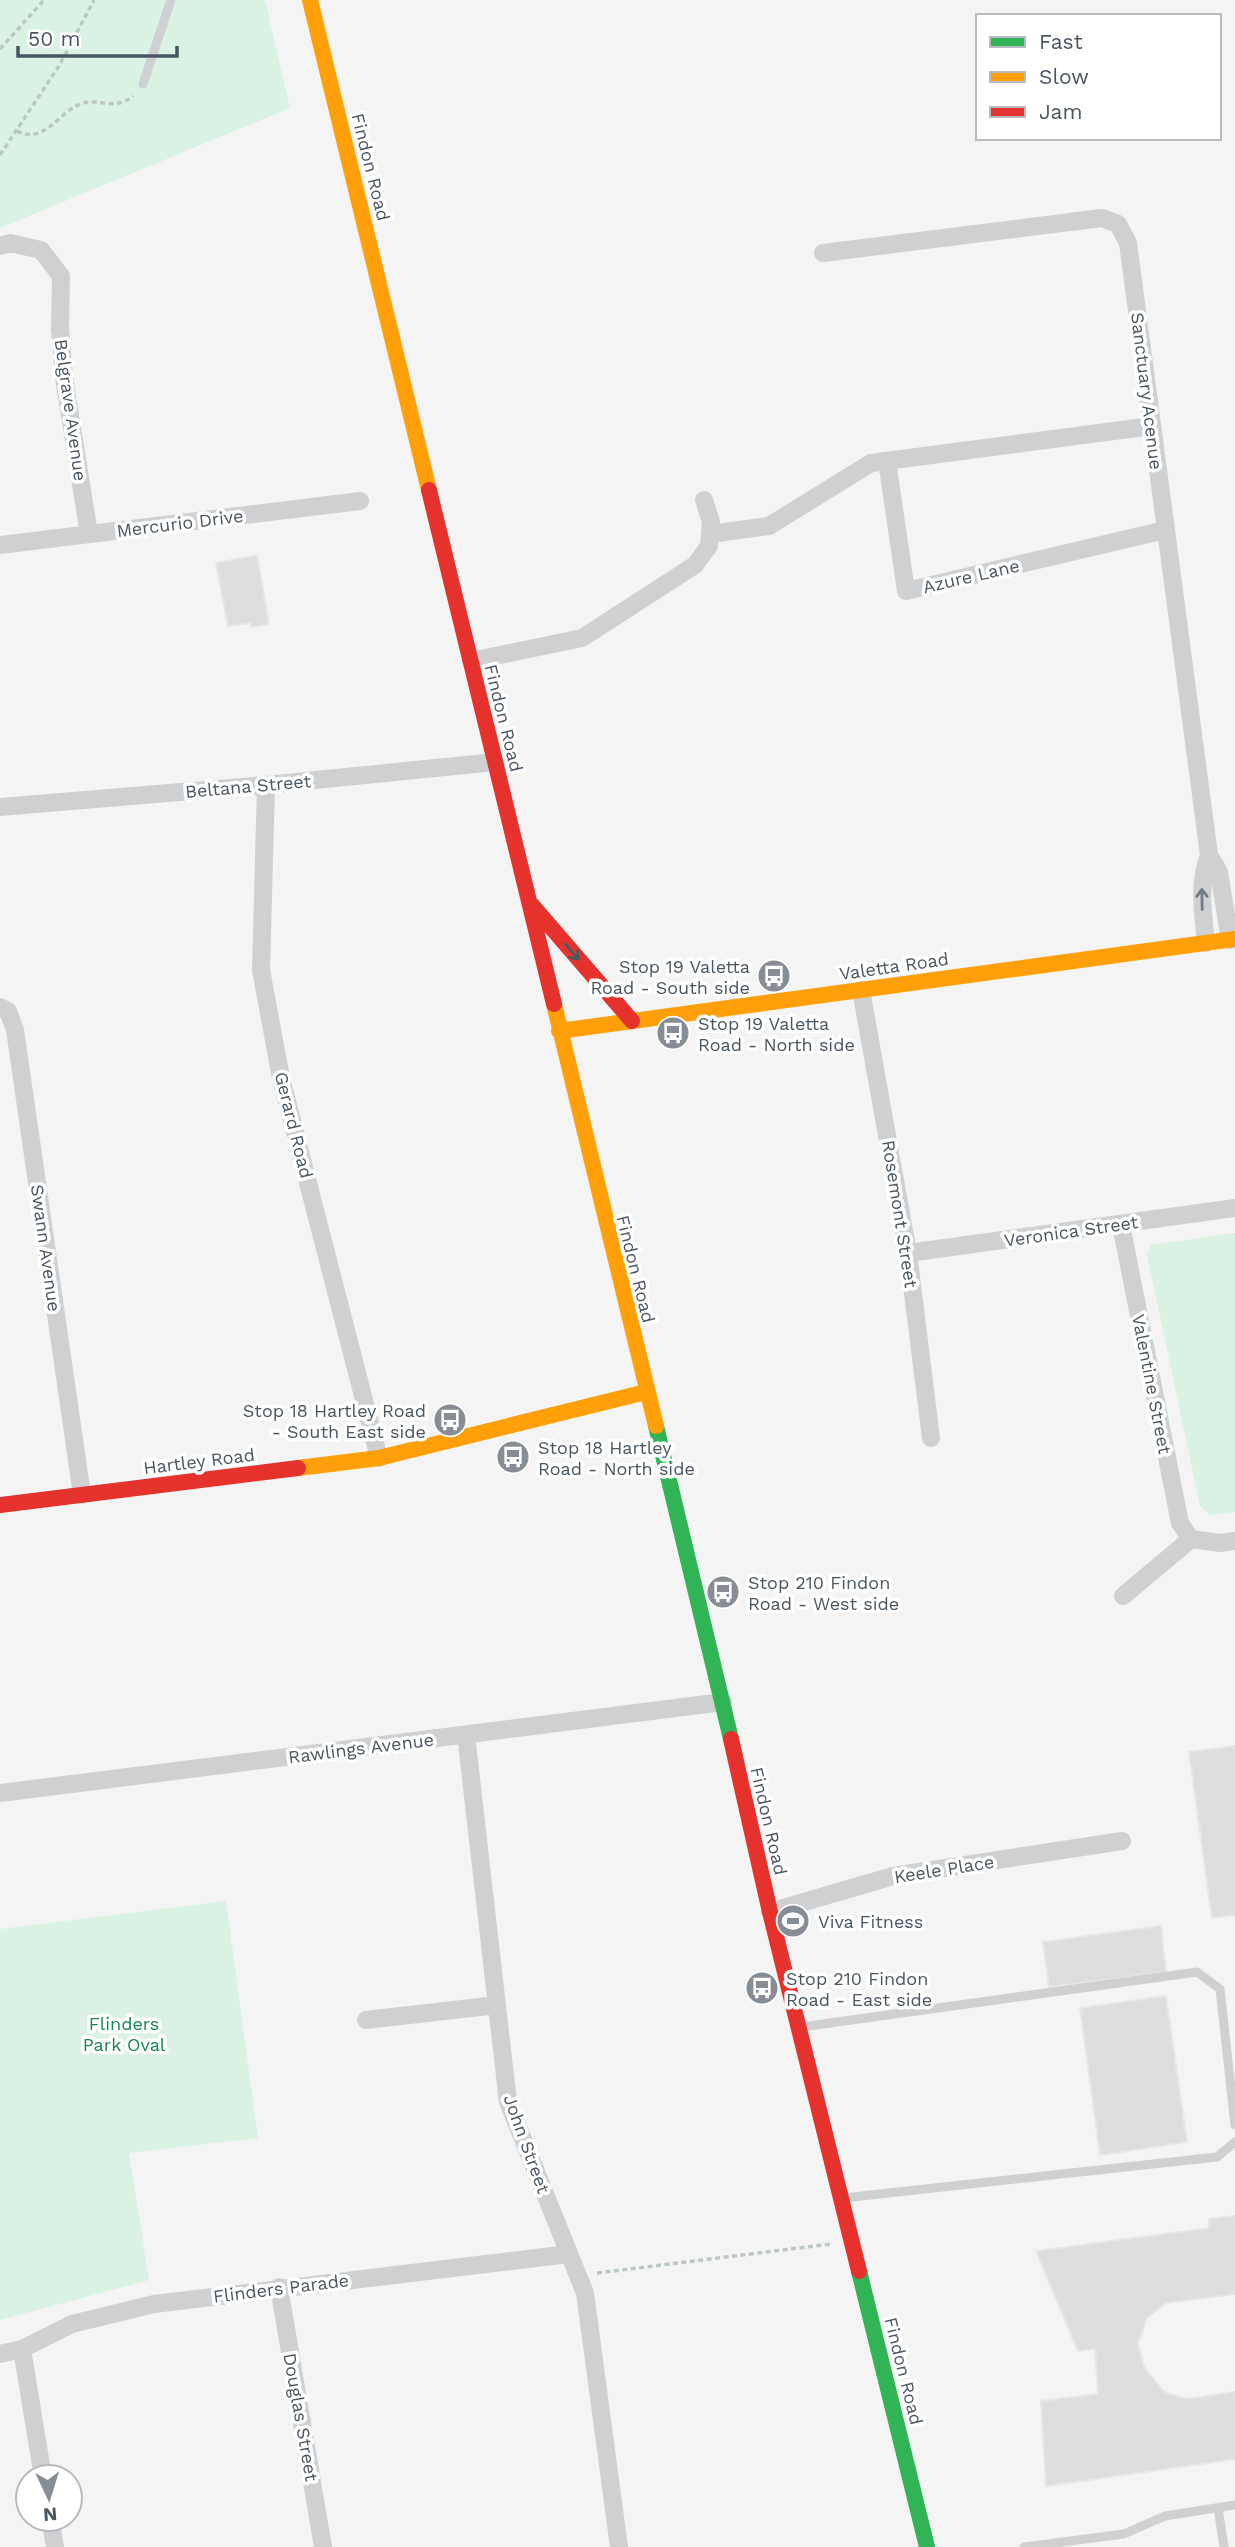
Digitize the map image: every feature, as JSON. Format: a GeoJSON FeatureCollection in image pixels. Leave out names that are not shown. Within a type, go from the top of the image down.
{"type":"FeatureCollection","features":[{"type":"Feature","properties":{"kind":"main road","name":"Findon Road"},"geometry":{"type":"LineString","coordinates":[[310,0],[723,1702],[770,1912],[927,2547]]}},
{"type":"Feature","properties":{"kind":"main road"},"geometry":{"type":"LineString","coordinates":[[528,900],[632,1021]]}},
{"type":"Feature","properties":{"kind":"main road","name":"Valetta Road"},"geometry":{"type":"LineString","coordinates":[[559,1031],[1232,939]]}},
{"type":"Feature","properties":{"kind":"main road","name":"Hartley Road"},"geometry":{"type":"LineString","coordinates":[[0,1506],[379,1458],[646,1392]]}},
{"type":"Feature","properties":{"kind":"street","name":"Sanctuary Acenue"},"geometry":{"type":"LineString","coordinates":[[823,253],[1102,218],[1118,224],[1128,243],[1209,856],[1219,872],[1232,939]]}},
{"type":"Feature","properties":{"kind":"street","name":"Belgrave Avenue"},"geometry":{"type":"LineString","coordinates":[[0,246],[10,243],[41,250],[61,276],[60,329],[64,378],[89,534]]}},
{"type":"Feature","properties":{"kind":"street"},"geometry":{"type":"LineString","coordinates":[[710,534],[769,526],[871,463],[1152,426]]}},
{"type":"Feature","properties":{"kind":"street","name":"Azure Lane"},"geometry":{"type":"LineString","coordinates":[[887,461],[906,591],[1165,530]]}},
{"type":"Feature","properties":{"kind":"street"},"geometry":{"type":"LineString","coordinates":[[471,661],[582,638],[695,565],[709,546],[711,522],[704,500]]}},
{"type":"Feature","properties":{"kind":"street","name":"Mercurio Drive"},"geometry":{"type":"LineString","coordinates":[[0,545],[360,501]]}},
{"type":"Feature","properties":{"kind":"street","name":"Beltana Street"},"geometry":{"type":"LineString","coordinates":[[0,807],[266,785],[495,762]]}},
{"type":"Feature","properties":{"kind":"street","name":"Gerard Road"},"geometry":{"type":"LineString","coordinates":[[266,785],[261,970],[281,1078],[379,1458]]}},
{"type":"Feature","properties":{"kind":"street","name":"Sanctuary Acenue"},"geometry":{"type":"LineString","coordinates":[[1206,943],[1202,901],[1203,873],[1209,856]]}},
{"type":"Feature","properties":{"kind":"street","name":"Rosemont Street"},"geometry":{"type":"LineString","coordinates":[[861,990],[908,1253],[931,1438]]}},
{"type":"Feature","properties":{"kind":"street","name":"Swann Avenue"},"geometry":{"type":"LineString","coordinates":[[0,1007],[8,1011],[15,1030],[82,1495]]}},
{"type":"Feature","properties":{"kind":"street","name":"Veronica Street"},"geometry":{"type":"LineString","coordinates":[[908,1253],[1235,1208]]}},
{"type":"Feature","properties":{"kind":"street","name":"Valentine Street"},"geometry":{"type":"LineString","coordinates":[[1121,1225],[1180,1523],[1191,1539]]}},
{"type":"Feature","properties":{"kind":"street"},"geometry":{"type":"LineString","coordinates":[[1123,1596],[1191,1539],[1220,1543],[1235,1541]]}},
{"type":"Feature","properties":{"kind":"street","name":"Rawlings Avenue"},"geometry":{"type":"LineString","coordinates":[[0,1793],[723,1702]]}},
{"type":"Feature","properties":{"kind":"street","name":"John Street"},"geometry":{"type":"LineString","coordinates":[[466,1735],[508,2102],[585,2293],[619,2547]]}},
{"type":"Feature","properties":{"kind":"street","name":"Keele Place"},"geometry":{"type":"LineString","coordinates":[[770,1912],[893,1876],[1122,1841]]}},
{"type":"Feature","properties":{"kind":"street"},"geometry":{"type":"LineString","coordinates":[[366,2020],[497,2006]]}},
{"type":"Feature","properties":{"kind":"street","name":"Flinders Parade"},"geometry":{"type":"LineString","coordinates":[[0,2354],[22,2349],[72,2324],[155,2304],[569,2254]]}},
{"type":"Feature","properties":{"kind":"street","name":"Douglas Street"},"geometry":{"type":"LineString","coordinates":[[279,2287],[323,2547]]}},
{"type":"Feature","properties":{"kind":"street"},"geometry":{"type":"LineString","coordinates":[[22,2349],[41,2463]]}},
{"type":"Feature","properties":{"kind":"lane"},"geometry":{"type":"LineString","coordinates":[[144,83],[171,0]]}},
{"type":"Feature","properties":{"kind":"lane"},"geometry":{"type":"LineString","coordinates":[[799,2027],[1196,1972],[1220,1989],[1235,2125]]}},
{"type":"Feature","properties":{"kind":"lane"},"geometry":{"type":"LineString","coordinates":[[841,2198],[1217,2157],[1235,2142]]}},
{"type":"Feature","properties":{"kind":"lane"},"geometry":{"type":"LineString","coordinates":[[1024,2547],[1124,2534],[1165,2516],[1235,2505]]}},
{"type":"Feature","properties":{"kind":"lane"},"geometry":{"type":"LineString","coordinates":[[1218,2508],[1224,2547]]}},
{"type":"Feature","properties":{"kind":"path"},"geometry":{"type":"LineString","coordinates":[[0,49],[44,0]]}},
{"type":"Feature","properties":{"kind":"path"},"geometry":{"type":"LineString","coordinates":[[0,155],[59,66],[94,0]]}},
{"type":"Feature","properties":{"kind":"path"},"geometry":{"type":"LineString","coordinates":[[17,131],[29,135],[42,132],[70,110],[84,103],[124,103],[137,93],[144,83]]}},
{"type":"Feature","properties":{"kind":"path"},"geometry":{"type":"LineString","coordinates":[[597,2273],[852,2242]]}},
{"type":"Feature","properties":{"kind":"green space"},"geometry":{"type":"Polygon","coordinates":[[[0,0],[265,0],[290,108],[0,228],[0,0]]]}},
{"type":"Feature","properties":{"kind":"green space"},"geometry":{"type":"Polygon","coordinates":[[[1235,1233],[1235,1512],[1211,1515],[1200,1506],[1147,1255],[1151,1245],[1235,1233]]]}},
{"type":"Feature","properties":{"kind":"green space","name":"Flinders Park Oval"},"geometry":{"type":"Polygon","coordinates":[[[226,1901],[258,2138],[129,2153],[149,2280],[0,2320],[0,1929],[226,1901]]]}},
{"type":"Feature","properties":{"kind":"building"},"geometry":{"type":"Polygon","coordinates":[[[257,555],[269,624],[251,627],[251,623],[228,626],[216,563],[257,555]]]}},
{"type":"Feature","properties":{"kind":"building"},"geometry":{"type":"Polygon","coordinates":[[[1235,1746],[1235,1915],[1212,1918],[1189,1752],[1235,1746]]]}},
{"type":"Feature","properties":{"kind":"building"},"geometry":{"type":"Polygon","coordinates":[[[1161,1926],[1166,1972],[1049,1987],[1043,1942],[1161,1926]]]}},
{"type":"Feature","properties":{"kind":"building"},"geometry":{"type":"Polygon","coordinates":[[[1166,1996],[1187,2142],[1100,2155],[1080,2008],[1166,1996]]]}},
{"type":"Feature","properties":{"kind":"building"},"geometry":{"type":"Polygon","coordinates":[[[1235,2216],[1235,2294],[1166,2303],[1147,2318],[1138,2344],[1144,2367],[1164,2392],[1187,2399],[1235,2392],[1235,2459],[1046,2486],[1041,2401],[1098,2394],[1095,2349],[1078,2351],[1036,2251],[1209,2228],[1209,2219],[1235,2216]]]}},
{"type":"Feature","properties":{"kind":"traffic: fast"},"geometry":{"type":"LineString","coordinates":[[656,1426],[731,1739]]}},
{"type":"Feature","properties":{"kind":"traffic: fast"},"geometry":{"type":"LineString","coordinates":[[859,2271],[927,2547]]}},
{"type":"Feature","properties":{"kind":"traffic: slow"},"geometry":{"type":"LineString","coordinates":[[310,0],[429,490]]}},
{"type":"Feature","properties":{"kind":"traffic: slow"},"geometry":{"type":"LineString","coordinates":[[559,1031],[1235,939]]}},
{"type":"Feature","properties":{"kind":"traffic: slow"},"geometry":{"type":"LineString","coordinates":[[554,1004],[656,1426]]}},
{"type":"Feature","properties":{"kind":"traffic: slow"},"geometry":{"type":"LineString","coordinates":[[298,1468],[379,1458],[646,1392]]}},
{"type":"Feature","properties":{"kind":"traffic: jam"},"geometry":{"type":"LineString","coordinates":[[429,490],[554,1004]]}},
{"type":"Feature","properties":{"kind":"traffic: jam"},"geometry":{"type":"LineString","coordinates":[[531,904],[632,1021]]}},
{"type":"Feature","properties":{"kind":"traffic: jam"},"geometry":{"type":"LineString","coordinates":[[0,1505],[298,1468]]}},
{"type":"Feature","properties":{"kind":"traffic: jam"},"geometry":{"type":"LineString","coordinates":[[731,1739],[770,1912],[859,2271]]}},
{"type":"Feature","properties":{"kind":"place","name":"Stop 19 Valetta Road - South side"},"geometry":{"type":"Point","coordinates":[774,976]}},
{"type":"Feature","properties":{"kind":"place","name":"Stop 19 Valetta Road - North side"},"geometry":{"type":"Point","coordinates":[673,1033]}},
{"type":"Feature","properties":{"kind":"place","name":"Stop 18 Hartley Road - South East side"},"geometry":{"type":"Point","coordinates":[450,1420]}},
{"type":"Feature","properties":{"kind":"place","name":"Stop 18 Hartley Road - North side"},"geometry":{"type":"Point","coordinates":[513,1457]}},
{"type":"Feature","properties":{"kind":"place","name":"Stop 210 Findon Road - West side"},"geometry":{"type":"Point","coordinates":[723,1592]}},
{"type":"Feature","properties":{"kind":"place","name":"Viva Fitness"},"geometry":{"type":"Point","coordinates":[793,1921]}},
{"type":"Feature","properties":{"kind":"place","name":"Stop 210 Findon Road - East side"},"geometry":{"type":"Point","coordinates":[762,1988]}}]}
